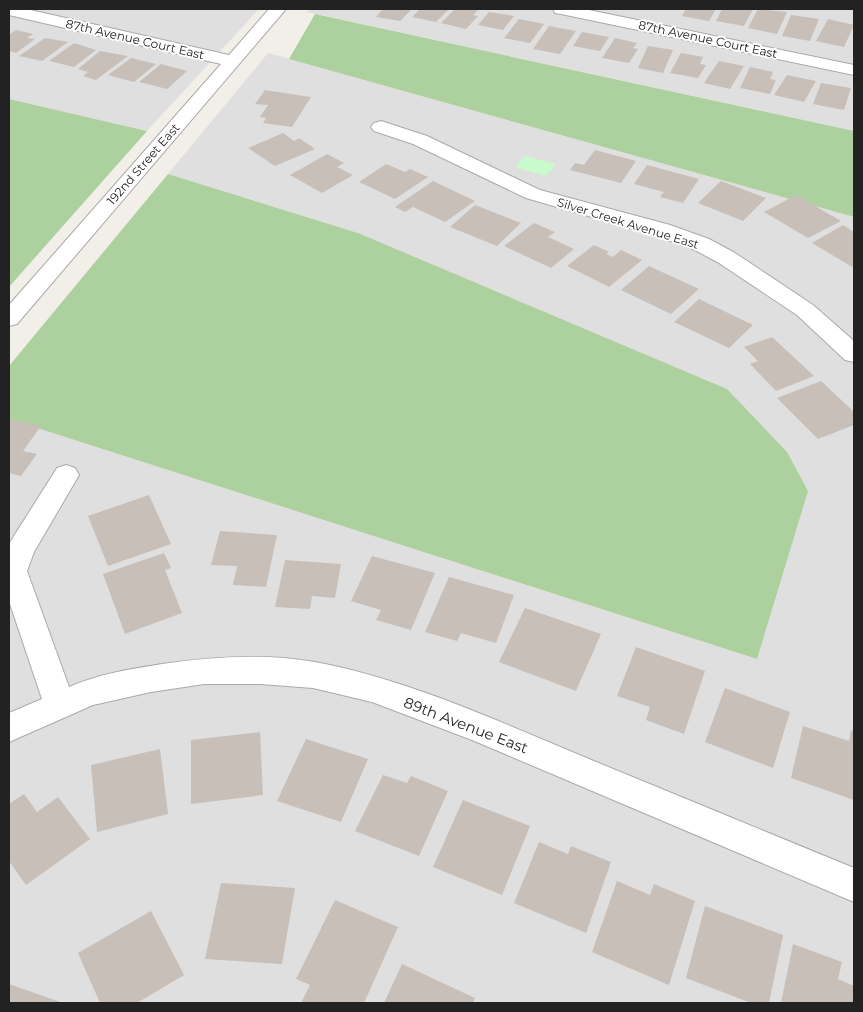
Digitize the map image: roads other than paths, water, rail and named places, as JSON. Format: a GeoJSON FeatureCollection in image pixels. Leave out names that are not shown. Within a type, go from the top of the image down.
{"type":"FeatureCollection","features":[{"type":"Feature","properties":{"kind":"street","name":"192nd Street East"},"geometry":{"type":"LineString","coordinates":[[9,319],[278,9]]}},
{"type":"Feature","properties":{"kind":"street","name":"87th Avenue Court East"},"geometry":{"type":"LineString","coordinates":[[9,10],[232,61]]}},
{"type":"Feature","properties":{"kind":"street","name":"87th Avenue Court East"},"geometry":{"type":"LineString","coordinates":[[570,10],[854,70]]}},
{"type":"Feature","properties":{"kind":"street","name":"Silver Creek Avenue East"},"geometry":{"type":"LineString","coordinates":[[381,127],[420,140],[533,194],[662,230],[702,244],[728,258],[805,310],[854,354]]}},
{"type":"Feature","properties":{"kind":"street"},"geometry":{"type":"LineString","coordinates":[[60,705],[13,571],[20,550],[66,475]]}},
{"type":"Feature","properties":{"kind":"street","name":"89th Avenue East"},"geometry":{"type":"LineString","coordinates":[[9,728],[88,693],[151,679],[204,671],[261,671],[313,676],[374,689],[483,730],[854,885]]}}]}
